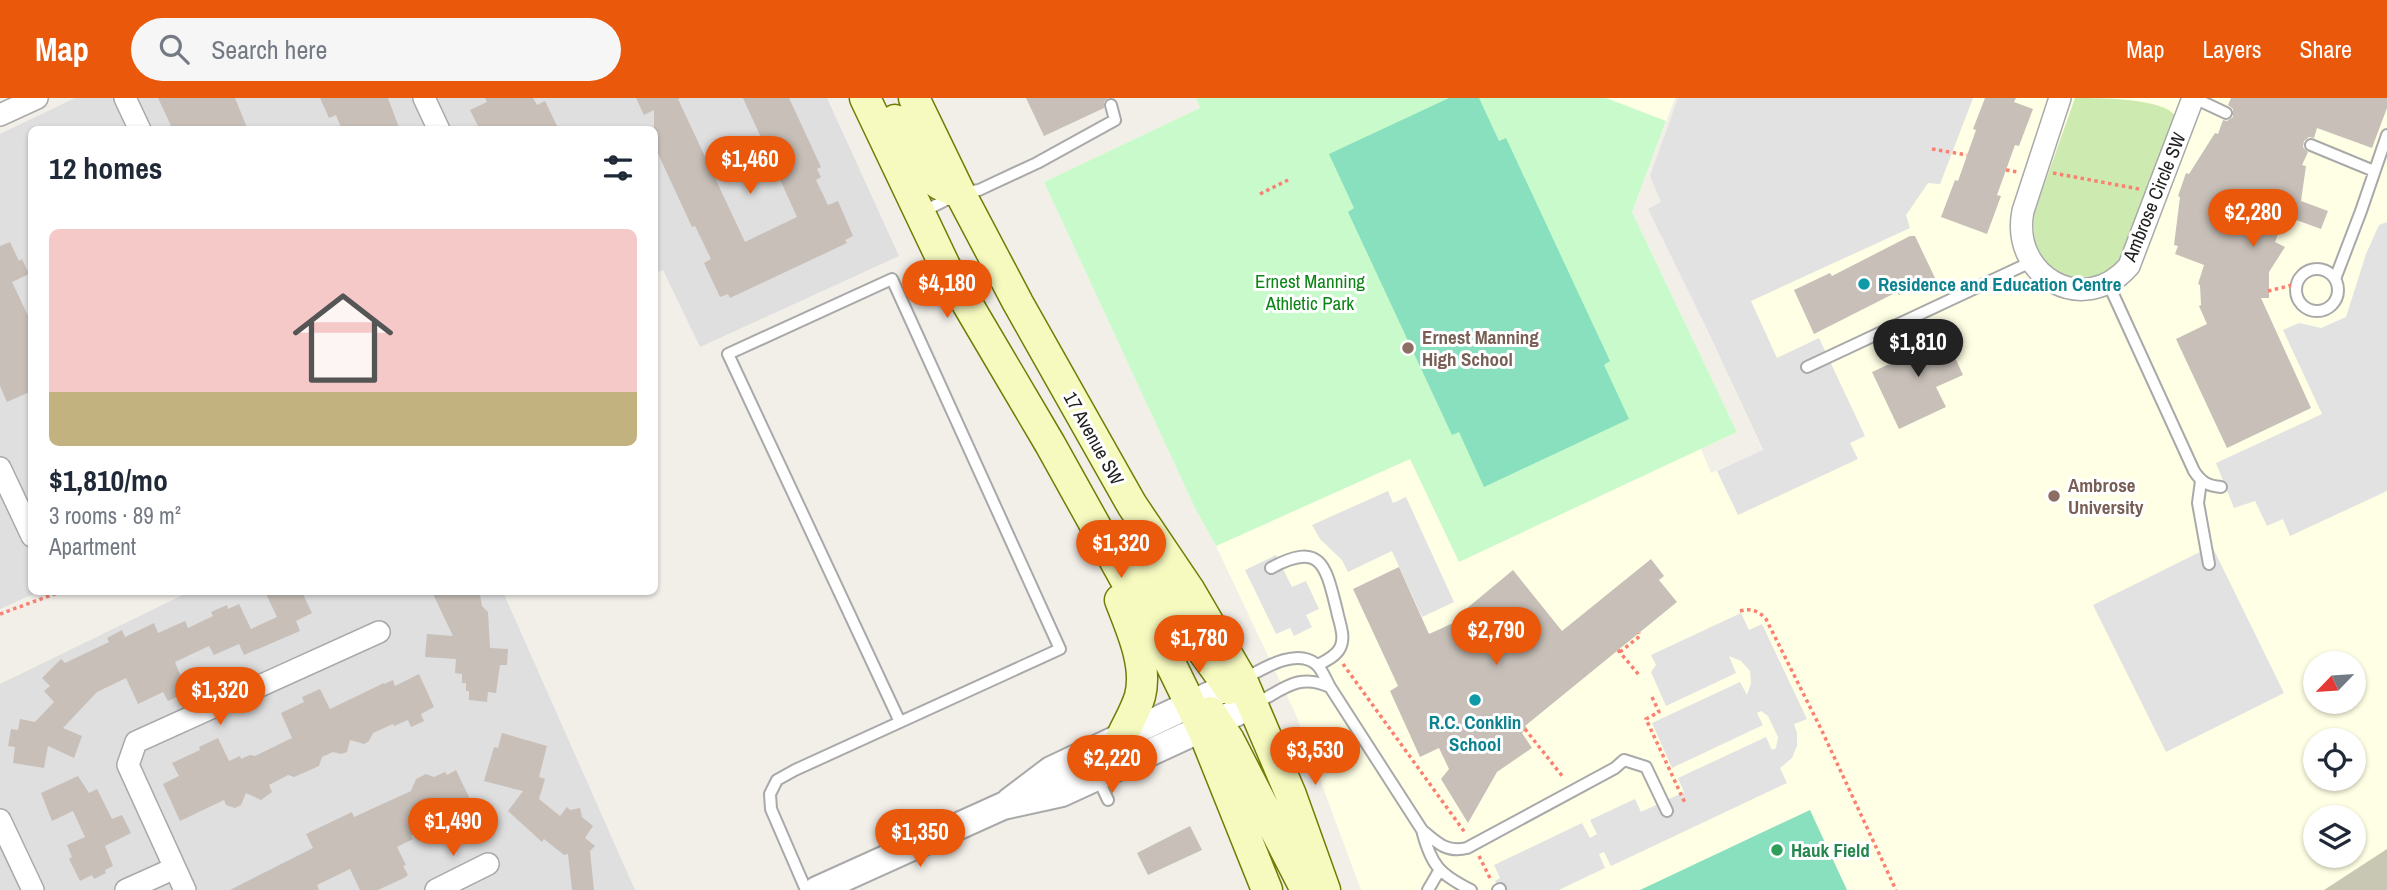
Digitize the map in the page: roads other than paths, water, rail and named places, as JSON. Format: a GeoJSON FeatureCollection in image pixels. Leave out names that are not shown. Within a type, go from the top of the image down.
{"type":"FeatureCollection","features":[{"type":"Feature","properties":{"kind":"main road"},"geometry":{"type":"LineString","coordinates":[[865,98],[945,266],[1050,444],[1204,718],[1306,890]]}},
{"type":"Feature","properties":{"kind":"main road"},"geometry":{"type":"LineString","coordinates":[[882,98],[929,176],[939,184],[960,193]]}},
{"type":"Feature","properties":{"kind":"main road","name":"17 Avenue SW"},"geometry":{"type":"LineString","coordinates":[[914,98],[960,193],[1132,505],[1190,592],[1242,690],[1291,795],[1325,890]]}},
{"type":"Feature","properties":{"kind":"main road"},"geometry":{"type":"LineString","coordinates":[[1050,444],[1242,690]]}},
{"type":"Feature","properties":{"kind":"main road"},"geometry":{"type":"LineString","coordinates":[[1087,512],[1136,643],[1140,694],[1122,736]]}},
{"type":"Feature","properties":{"kind":"main road"},"geometry":{"type":"LineString","coordinates":[[1204,718],[1267,890]]}},
{"type":"Feature","properties":{"kind":"street"},"geometry":{"type":"LineString","coordinates":[[0,115],[37,98]]}},
{"type":"Feature","properties":{"kind":"street"},"geometry":{"type":"LineString","coordinates":[[125,98],[138,126]]}},
{"type":"Feature","properties":{"kind":"street"},"geometry":{"type":"LineString","coordinates":[[424,98],[437,126]]}},
{"type":"Feature","properties":{"kind":"street"},"geometry":{"type":"LineString","coordinates":[[2031,262],[2022,242],[2021,221],[2058,98]]}},
{"type":"Feature","properties":{"kind":"street","name":"Ambrose Circle SW"},"geometry":{"type":"LineString","coordinates":[[2031,262],[2048,278],[2068,287],[2088,289],[2108,283],[2129,266],[2193,98]]}},
{"type":"Feature","properties":{"kind":"street"},"geometry":{"type":"LineString","coordinates":[[0,468],[28,528]]}},
{"type":"Feature","properties":{"kind":"street"},"geometry":{"type":"LineString","coordinates":[[185,890],[128,765],[136,742],[379,632]]}},
{"type":"Feature","properties":{"kind":"street"},"geometry":{"type":"LineString","coordinates":[[817,890],[1003,806],[1062,793],[1102,788],[1242,690]]}},
{"type":"Feature","properties":{"kind":"street"},"geometry":{"type":"LineString","coordinates":[[1003,806],[1051,770],[1122,736],[1204,718]]}},
{"type":"Feature","properties":{"kind":"street"},"geometry":{"type":"LineString","coordinates":[[0,820],[33,890]]}},
{"type":"Feature","properties":{"kind":"street"},"geometry":{"type":"LineString","coordinates":[[436,890],[488,864]]}},
{"type":"Feature","properties":{"kind":"street"},"geometry":{"type":"LineString","coordinates":[[126,890],[174,868]]}},
{"type":"Feature","properties":{"kind":"lane"},"geometry":{"type":"LineString","coordinates":[[2193,98],[2226,113]]}},
{"type":"Feature","properties":{"kind":"lane"},"geometry":{"type":"LineString","coordinates":[[919,213],[960,193],[979,190],[1037,163],[1115,120],[1111,105]]}},
{"type":"Feature","properties":{"kind":"lane"},"geometry":{"type":"LineString","coordinates":[[2335,279],[2324,271],[2311,270],[2300,278],[2297,284],[2298,298],[2302,304],[2313,310],[2326,309],[2336,299],[2338,292],[2335,279],[2387,135]]}},
{"type":"Feature","properties":{"kind":"lane"},"geometry":{"type":"LineString","coordinates":[[2311,145],[2376,168]]}},
{"type":"Feature","properties":{"kind":"lane"},"geometry":{"type":"LineString","coordinates":[[2376,168],[2387,157]]}},
{"type":"Feature","properties":{"kind":"lane"},"geometry":{"type":"LineString","coordinates":[[1807,367],[2031,262]]}},
{"type":"Feature","properties":{"kind":"lane"},"geometry":{"type":"LineString","coordinates":[[806,890],[771,809],[770,794],[777,780],[1060,649],[892,279],[728,354],[900,722]]}},
{"type":"Feature","properties":{"kind":"lane"},"geometry":{"type":"LineString","coordinates":[[2108,283],[2194,471],[2201,481],[2210,486],[2221,487]]}},
{"type":"Feature","properties":{"kind":"lane"},"geometry":{"type":"LineString","coordinates":[[2201,481],[2198,503],[2208,564]]}},
{"type":"Feature","properties":{"kind":"lane"},"geometry":{"type":"LineString","coordinates":[[1271,568],[1298,556],[1312,558],[1327,571],[1342,639],[1339,650],[1318,665]]}},
{"type":"Feature","properties":{"kind":"lane"},"geometry":{"type":"LineString","coordinates":[[1242,690],[1273,665],[1295,659],[1310,660],[1318,665],[1422,830],[1450,850],[1463,850],[1615,768],[1624,760],[1646,767],[1667,811]]}},
{"type":"Feature","properties":{"kind":"lane"},"geometry":{"type":"LineString","coordinates":[[1242,690],[1316,681],[1330,687]]}},
{"type":"Feature","properties":{"kind":"lane"},"geometry":{"type":"LineString","coordinates":[[1422,830],[1428,853],[1439,871],[1471,890]]}},
{"type":"Feature","properties":{"kind":"lane"},"geometry":{"type":"LineString","coordinates":[[1428,890],[1439,871]]}},
{"type":"Feature","properties":{"kind":"place","name":"Residence and Education Centre"},"geometry":{"type":"Point","coordinates":[1864,284]}},
{"type":"Feature","properties":{"kind":"place","name":"Ernest Manning High School"},"geometry":{"type":"Point","coordinates":[1408,348]}},
{"type":"Feature","properties":{"kind":"place","name":"Ambrose University"},"geometry":{"type":"Point","coordinates":[2054,496]}},
{"type":"Feature","properties":{"kind":"place","name":"R.C. Conklin School"},"geometry":{"type":"Point","coordinates":[1475,700]}},
{"type":"Feature","properties":{"kind":"place","name":"Hauk Field"},"geometry":{"type":"Point","coordinates":[1777,850]}},
{"type":"Feature","properties":{"kind":"park label","name":"Ernest Manning Athletic Park"},"geometry":{"type":"Point","coordinates":[1310,292]}}]}
